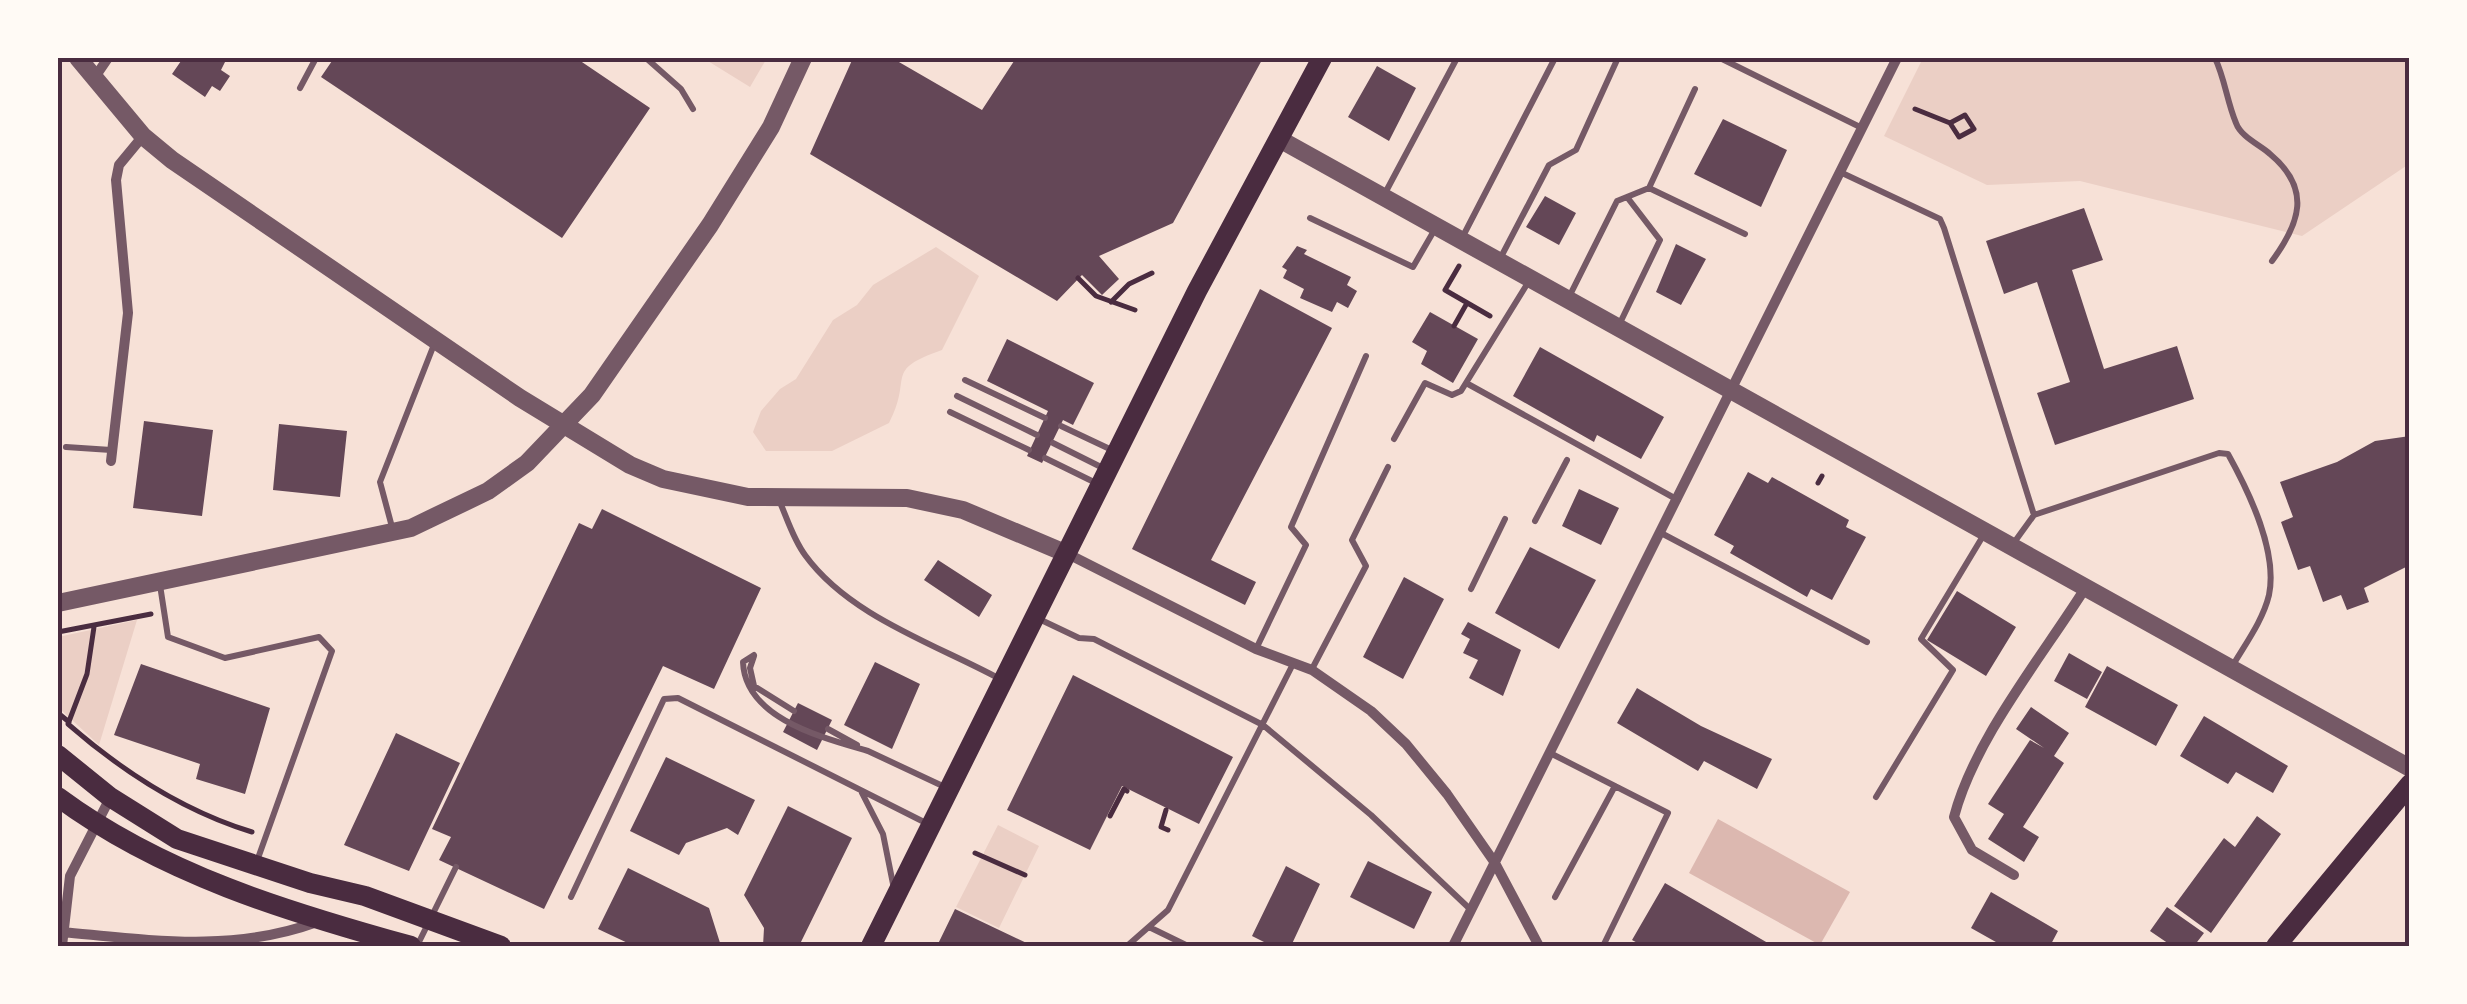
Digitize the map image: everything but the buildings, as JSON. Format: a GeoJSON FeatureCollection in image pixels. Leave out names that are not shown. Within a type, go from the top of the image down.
{"type":"FeatureCollection","features":[{"type":"Feature","properties":{"kind":"main road"},"geometry":{"type":"LineString","coordinates":[[871,946],[1038,619],[1065,553],[1242,205],[1281,140],[1322,58]]}},
{"type":"Feature","properties":{"kind":"main road"},"geometry":{"type":"LineString","coordinates":[[58,756],[110,797],[177,838],[501,946]]}},
{"type":"Feature","properties":{"kind":"main road"},"geometry":{"type":"LineString","coordinates":[[2283,944],[2410,784]]}},
{"type":"Feature","properties":{"kind":"main road"},"geometry":{"type":"LineString","coordinates":[[58,797],[96,826],[234,893],[414,946]]}},
{"type":"Feature","properties":{"kind":"street"},"geometry":{"type":"LineString","coordinates":[[78,58],[143,136],[278,236],[566,426],[663,479],[702,491],[779,498],[907,498],[964,510],[1065,553],[1256,650],[1312,670],[1371,711],[1406,744],[1495,863],[1539,946]]}},
{"type":"Feature","properties":{"kind":"street"},"geometry":{"type":"LineString","coordinates":[[94,78],[108,58]]}},
{"type":"Feature","properties":{"kind":"street"},"geometry":{"type":"LineString","coordinates":[[58,603],[393,534],[446,514],[526,464],[566,426],[720,210],[770,127],[803,58]]}},
{"type":"Feature","properties":{"kind":"street"},"geometry":{"type":"LineString","coordinates":[[1453,946],[1679,501],[1897,58]]}},
{"type":"Feature","properties":{"kind":"street"},"geometry":{"type":"LineString","coordinates":[[112,456],[128,313],[116,180],[119,165],[143,136]]}},
{"type":"Feature","properties":{"kind":"street"},"geometry":{"type":"LineString","coordinates":[[1281,140],[2410,768]]}},
{"type":"Feature","properties":{"kind":"street"},"geometry":{"type":"LineString","coordinates":[[2014,874],[1972,850],[1954,817],[1997,726],[2084,590]]}},
{"type":"Feature","properties":{"kind":"street"},"geometry":{"type":"LineString","coordinates":[[62,946],[70,876],[110,797]]}},
{"type":"Feature","properties":{"kind":"street"},"geometry":{"type":"LineString","coordinates":[[62,932],[198,944],[269,937],[320,921]]}},
{"type":"Feature","properties":{"kind":"lane"},"geometry":{"type":"LineString","coordinates":[[300,88],[316,58]]}},
{"type":"Feature","properties":{"kind":"lane"},"geometry":{"type":"LineString","coordinates":[[646,58],[681,89],[692,109]]}},
{"type":"Feature","properties":{"kind":"lane"},"geometry":{"type":"LineString","coordinates":[[1382,198],[1457,58]]}},
{"type":"Feature","properties":{"kind":"lane"},"geometry":{"type":"LineString","coordinates":[[1461,241],[1555,58]]}},
{"type":"Feature","properties":{"kind":"lane"},"geometry":{"type":"LineString","coordinates":[[1720,58],[1860,127]]}},
{"type":"Feature","properties":{"kind":"lane"},"geometry":{"type":"LineString","coordinates":[[2214,58],[2229,87],[2236,124],[2274,156],[2298,191],[2300,208],[2272,261]]}},
{"type":"Feature","properties":{"kind":"lane"},"geometry":{"type":"LineString","coordinates":[[1498,262],[1549,165],[1576,150],[1617,60]]}},
{"type":"Feature","properties":{"kind":"lane"},"geometry":{"type":"LineString","coordinates":[[1567,300],[1617,201],[1648,188],[1695,89]]}},
{"type":"Feature","properties":{"kind":"lane"},"geometry":{"type":"LineString","coordinates":[[1840,172],[1940,219],[2034,516]]}},
{"type":"Feature","properties":{"kind":"lane"},"geometry":{"type":"LineString","coordinates":[[1648,188],[1745,234]]}},
{"type":"Feature","properties":{"kind":"lane"},"geometry":{"type":"LineString","coordinates":[[1617,328],[1660,240],[1628,197]]}},
{"type":"Feature","properties":{"kind":"lane"},"geometry":{"type":"LineString","coordinates":[[1310,218],[1413,267],[1436,228]]}},
{"type":"Feature","properties":{"kind":"lane"},"geometry":{"type":"LineString","coordinates":[[1394,439],[1425,383],[1452,395],[1468,384],[1530,280]]}},
{"type":"Feature","properties":{"kind":"lane"},"geometry":{"type":"LineString","coordinates":[[393,534],[380,482],[435,341]]}},
{"type":"Feature","properties":{"kind":"lane"},"geometry":{"type":"LineString","coordinates":[[1256,650],[1306,545],[1291,527],[1366,356]]}},
{"type":"Feature","properties":{"kind":"lane"},"geometry":{"type":"LineString","coordinates":[[966,380],[1045,418]]}},
{"type":"Feature","properties":{"kind":"lane"},"geometry":{"type":"LineString","coordinates":[[1468,384],[1679,501]]}},
{"type":"Feature","properties":{"kind":"lane"},"geometry":{"type":"LineString","coordinates":[[957,396],[1037,435]]}},
{"type":"Feature","properties":{"kind":"lane"},"geometry":{"type":"LineString","coordinates":[[950,412],[1029,450]]}},
{"type":"Feature","properties":{"kind":"lane"},"geometry":{"type":"LineString","coordinates":[[1061,426],[1108,470]]}},
{"type":"Feature","properties":{"kind":"lane"},"geometry":{"type":"LineString","coordinates":[[1052,443],[1108,470]]}},
{"type":"Feature","properties":{"kind":"lane"},"geometry":{"type":"LineString","coordinates":[[66,447],[112,456]]}},
{"type":"Feature","properties":{"kind":"lane"},"geometry":{"type":"LineString","coordinates":[[2009,548],[2034,516],[2218,453],[2228,454],[2247,488],[2264,546],[2270,592],[2264,612],[2230,670]]}},
{"type":"Feature","properties":{"kind":"lane"},"geometry":{"type":"LineString","coordinates":[[1045,458],[1108,470]]}},
{"type":"Feature","properties":{"kind":"lane"},"geometry":{"type":"LineString","coordinates":[[1535,521],[1568,460]]}},
{"type":"Feature","properties":{"kind":"lane"},"geometry":{"type":"LineString","coordinates":[[1312,670],[1366,566],[1352,540],[1388,466]]}},
{"type":"Feature","properties":{"kind":"lane"},"geometry":{"type":"LineString","coordinates":[[779,498],[805,555],[832,584],[858,605],[1004,680]]}},
{"type":"Feature","properties":{"kind":"lane"},"geometry":{"type":"LineString","coordinates":[[1472,589],[1505,519]]}},
{"type":"Feature","properties":{"kind":"lane"},"geometry":{"type":"LineString","coordinates":[[1662,534],[1867,642]]}},
{"type":"Feature","properties":{"kind":"lane"},"geometry":{"type":"LineString","coordinates":[[1876,796],[1953,670],[1921,639],[1984,534]]}},
{"type":"Feature","properties":{"kind":"lane"},"geometry":{"type":"LineString","coordinates":[[160,584],[168,637],[225,658],[319,638],[332,650],[255,866]]}},
{"type":"Feature","properties":{"kind":"lane"},"geometry":{"type":"LineString","coordinates":[[1038,619],[1079,638],[1094,639],[1263,724],[1371,815],[1471,911]]}},
{"type":"Feature","properties":{"kind":"lane"},"geometry":{"type":"LineString","coordinates":[[794,711],[757,692],[750,674],[754,655],[744,662],[744,677],[761,704],[823,738],[868,750]]}},
{"type":"Feature","properties":{"kind":"lane"},"geometry":{"type":"LineString","coordinates":[[1127,946],[1168,910],[1293,664]]}},
{"type":"Feature","properties":{"kind":"lane"},"geometry":{"type":"LineString","coordinates":[[571,897],[664,700],[678,698],[931,826]]}},
{"type":"Feature","properties":{"kind":"lane"},"geometry":{"type":"LineString","coordinates":[[828,728],[949,789]]}},
{"type":"Feature","properties":{"kind":"lane"},"geometry":{"type":"LineString","coordinates":[[1552,754],[1668,813],[1603,946]]}},
{"type":"Feature","properties":{"kind":"lane"},"geometry":{"type":"LineString","coordinates":[[1556,896],[1615,786]]}},
{"type":"Feature","properties":{"kind":"lane"},"geometry":{"type":"LineString","coordinates":[[861,792],[883,834],[895,898]]}},
{"type":"Feature","properties":{"kind":"lane"},"geometry":{"type":"LineString","coordinates":[[414,946],[456,867]]}},
{"type":"Feature","properties":{"kind":"lane"},"geometry":{"type":"LineString","coordinates":[[1149,927],[1188,946]]}},
{"type":"Feature","properties":{"kind":"path"},"geometry":{"type":"LineString","coordinates":[[1916,110],[1950,122],[1959,137],[1974,129],[1965,115],[1950,122]]}},
{"type":"Feature","properties":{"kind":"path"},"geometry":{"type":"LineString","coordinates":[[1459,266],[1445,290],[1502,323]]}},
{"type":"Feature","properties":{"kind":"path"},"geometry":{"type":"LineString","coordinates":[[1111,302],[1129,284],[1152,274]]}},
{"type":"Feature","properties":{"kind":"path"},"geometry":{"type":"LineString","coordinates":[[1078,278],[1111,302],[1136,310]]}},
{"type":"Feature","properties":{"kind":"path"},"geometry":{"type":"LineString","coordinates":[[1454,326],[1467,304]]}},
{"type":"Feature","properties":{"kind":"path"},"geometry":{"type":"LineString","coordinates":[[58,632],[164,611]]}},
{"type":"Feature","properties":{"kind":"path"},"geometry":{"type":"LineString","coordinates":[[69,722],[87,674],[94,627]]}},
{"type":"Feature","properties":{"kind":"path"},"geometry":{"type":"LineString","coordinates":[[58,713],[108,759],[202,817],[266,836]]}},
{"type":"Feature","properties":{"kind":"path"},"geometry":{"type":"LineString","coordinates":[[1110,816],[1127,791]]}},
{"type":"Feature","properties":{"kind":"path"},"geometry":{"type":"LineString","coordinates":[[1166,810],[1161,827],[1168,830]]}},
{"type":"Feature","properties":{"kind":"path"},"geometry":{"type":"LineString","coordinates":[[975,853],[1025,875]]}},
{"type":"Feature","properties":{"kind":"shaded area"},"geometry":{"type":"Polygon","coordinates":[[[703,58],[767,58],[750,87],[703,58]]]}},
{"type":"Feature","properties":{"kind":"shaded area"},"geometry":{"type":"Polygon","coordinates":[[[1923,58],[2409,58],[2409,164],[2302,236],[2080,181],[1987,185],[1884,136],[1923,58]]]}},
{"type":"Feature","properties":{"kind":"shaded area"},"geometry":{"type":"Polygon","coordinates":[[[936,247],[979,276],[942,350],[905,370],[889,423],[832,451],[766,451],[753,432],[761,411],[780,389],[796,379],[833,320],[857,305],[873,285],[936,247]]]}},
{"type":"Feature","properties":{"kind":"shaded area"},"geometry":{"type":"Polygon","coordinates":[[[137,620],[99,745],[58,707],[58,637],[137,620]]]}},
{"type":"Feature","properties":{"kind":"shaded area"},"geometry":{"type":"Polygon","coordinates":[[[1718,819],[1850,892],[1820,945],[1689,873],[1718,819]]]}},
{"type":"Feature","properties":{"kind":"shaded area"},"geometry":{"type":"Polygon","coordinates":[[[998,825],[1039,846],[999,928],[956,907],[998,825]]]}}]}
